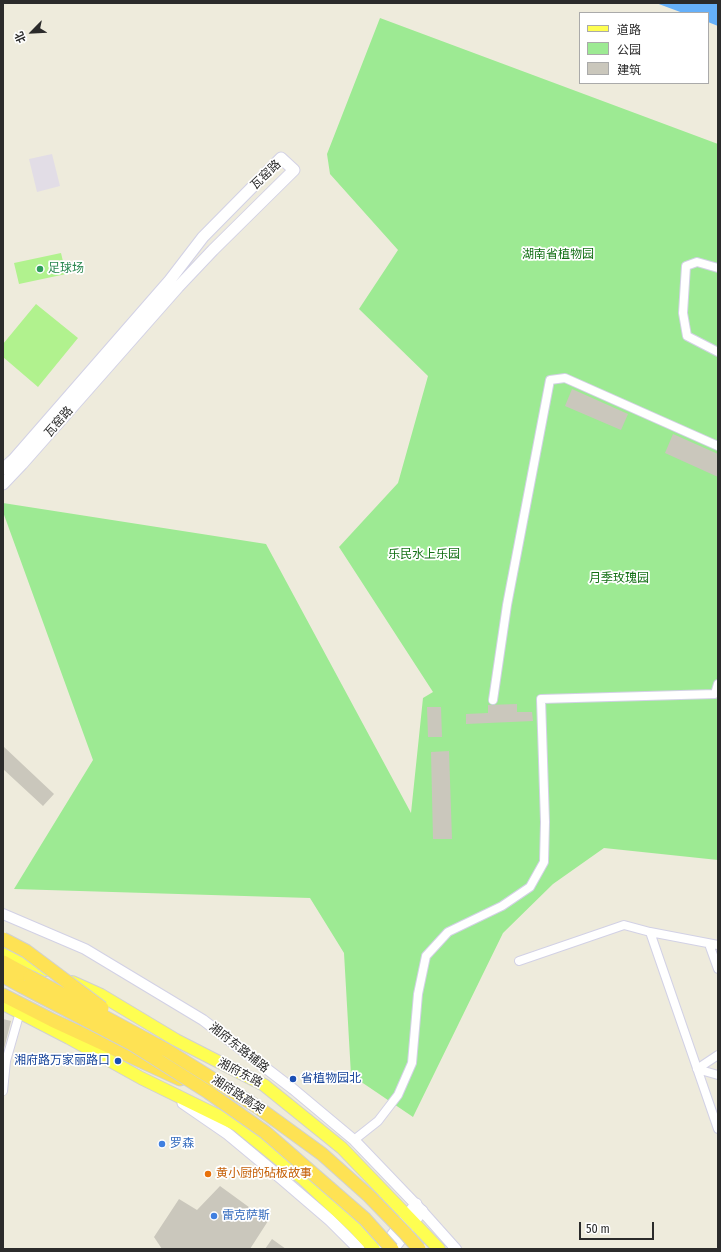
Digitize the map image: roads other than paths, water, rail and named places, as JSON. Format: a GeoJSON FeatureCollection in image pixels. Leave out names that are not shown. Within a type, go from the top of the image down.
{"type":"FeatureCollection","features":[{"type":"Feature","properties":{"kind":"highway"},"geometry":{"type":"LineString","coordinates":[[3,939],[26,951],[136,1033]]}},
{"type":"Feature","properties":{"kind":"highway"},"geometry":{"type":"LineString","coordinates":[[3,962],[26,981]]}},
{"type":"Feature","properties":{"kind":"highway"},"geometry":{"type":"LineString","coordinates":[[3,976],[26,981]]}},
{"type":"Feature","properties":{"kind":"highway","name":"湘府路高架"},"geometry":{"type":"LineString","coordinates":[[26,981],[136,1033],[168,1051],[256,1106],[322,1154],[369,1196],[405,1232],[419,1249]]}},
{"type":"Feature","properties":{"kind":"highway","name":"湘府路高架"},"geometry":{"type":"LineString","coordinates":[[26,981],[132,1044],[208,1092],[265,1132],[365,1220],[393,1249]]}},
{"type":"Feature","properties":{"kind":"highway"},"geometry":{"type":"LineString","coordinates":[[3,995],[52,1020],[208,1092]]}},
{"type":"Feature","properties":{"kind":"main road","name":"瓦窑路"},"geometry":{"type":"LineString","coordinates":[[3,470],[170,280],[204,237],[281,158],[294,170],[213,250],[182,283],[3,484]]}},
{"type":"Feature","properties":{"kind":"main road","name":"湘府东路"},"geometry":{"type":"LineString","coordinates":[[3,949],[101,995],[176,1040],[264,1085],[342,1148],[439,1249]]}},
{"type":"Feature","properties":{"kind":"main road"},"geometry":{"type":"LineString","coordinates":[[3,1004],[69,1038],[141,1078],[187,1106],[228,1134],[330,1220],[359,1248]]}},
{"type":"Feature","properties":{"kind":"main road"},"geometry":{"type":"LineString","coordinates":[[141,1078],[237,1125],[302,1178],[355,1228],[374,1249]]}},
{"type":"Feature","properties":{"kind":"main road"},"geometry":{"type":"LineString","coordinates":[[382,1249],[419,1207]]}},
{"type":"Feature","properties":{"kind":"main road"},"geometry":{"type":"LineString","coordinates":[[393,1249],[410,1219]]}},
{"type":"Feature","properties":{"kind":"street"},"geometry":{"type":"LineString","coordinates":[[718,268],[697,262],[686,266],[683,312],[687,336],[718,352]]}},
{"type":"Feature","properties":{"kind":"street"},"geometry":{"type":"LineString","coordinates":[[493,700],[507,605],[550,380],[565,378],[718,446]]}},
{"type":"Feature","properties":{"kind":"street"},"geometry":{"type":"LineString","coordinates":[[354,1140],[378,1121],[398,1095],[412,1063],[418,994],[426,956],[448,932],[502,906],[530,888],[544,862],[545,822],[541,699],[715,694],[718,684]]}},
{"type":"Feature","properties":{"kind":"street","name":"湘府东路辅路"},"geometry":{"type":"LineString","coordinates":[[3,914],[85,950],[203,1020],[354,1140],[419,1207],[456,1249]]}},
{"type":"Feature","properties":{"kind":"street"},"geometry":{"type":"LineString","coordinates":[[519,961],[624,925],[714,945],[718,969]]}},
{"type":"Feature","properties":{"kind":"street"},"geometry":{"type":"LineString","coordinates":[[650,932],[696,1069],[718,1129]]}},
{"type":"Feature","properties":{"kind":"street"},"geometry":{"type":"LineString","coordinates":[[3,1090],[6,1061],[20,1012]]}},
{"type":"Feature","properties":{"kind":"street"},"geometry":{"type":"LineString","coordinates":[[696,1069],[718,1054]]}},
{"type":"Feature","properties":{"kind":"street"},"geometry":{"type":"LineString","coordinates":[[696,1069],[718,1075]]}},
{"type":"Feature","properties":{"kind":"water"},"geometry":{"type":"Polygon","coordinates":[[[656,3],[718,3],[718,26],[709,22],[709,12],[680,12],[656,3]]]}},
{"type":"Feature","properties":{"kind":"place","name":"足球场"},"geometry":{"type":"Point","coordinates":[40,269]}},
{"type":"Feature","properties":{"kind":"place","name":"湘府路万家丽路口"},"geometry":{"type":"Point","coordinates":[118,1061]}},
{"type":"Feature","properties":{"kind":"place","name":"省植物园北"},"geometry":{"type":"Point","coordinates":[293,1079]}},
{"type":"Feature","properties":{"kind":"place","name":"罗森"},"geometry":{"type":"Point","coordinates":[162,1144]}},
{"type":"Feature","properties":{"kind":"place","name":"黄小厨的砧板故事"},"geometry":{"type":"Point","coordinates":[208,1174]}},
{"type":"Feature","properties":{"kind":"place","name":"雷克萨斯"},"geometry":{"type":"Point","coordinates":[214,1216]}},
{"type":"Feature","properties":{"kind":"park label","name":"湖南省植物园"},"geometry":{"type":"Point","coordinates":[558,255]}},
{"type":"Feature","properties":{"kind":"park label","name":"乐民水上乐园"},"geometry":{"type":"Point","coordinates":[424,555]}},
{"type":"Feature","properties":{"kind":"park label","name":"月季玫瑰园"},"geometry":{"type":"Point","coordinates":[619,579]}}]}
